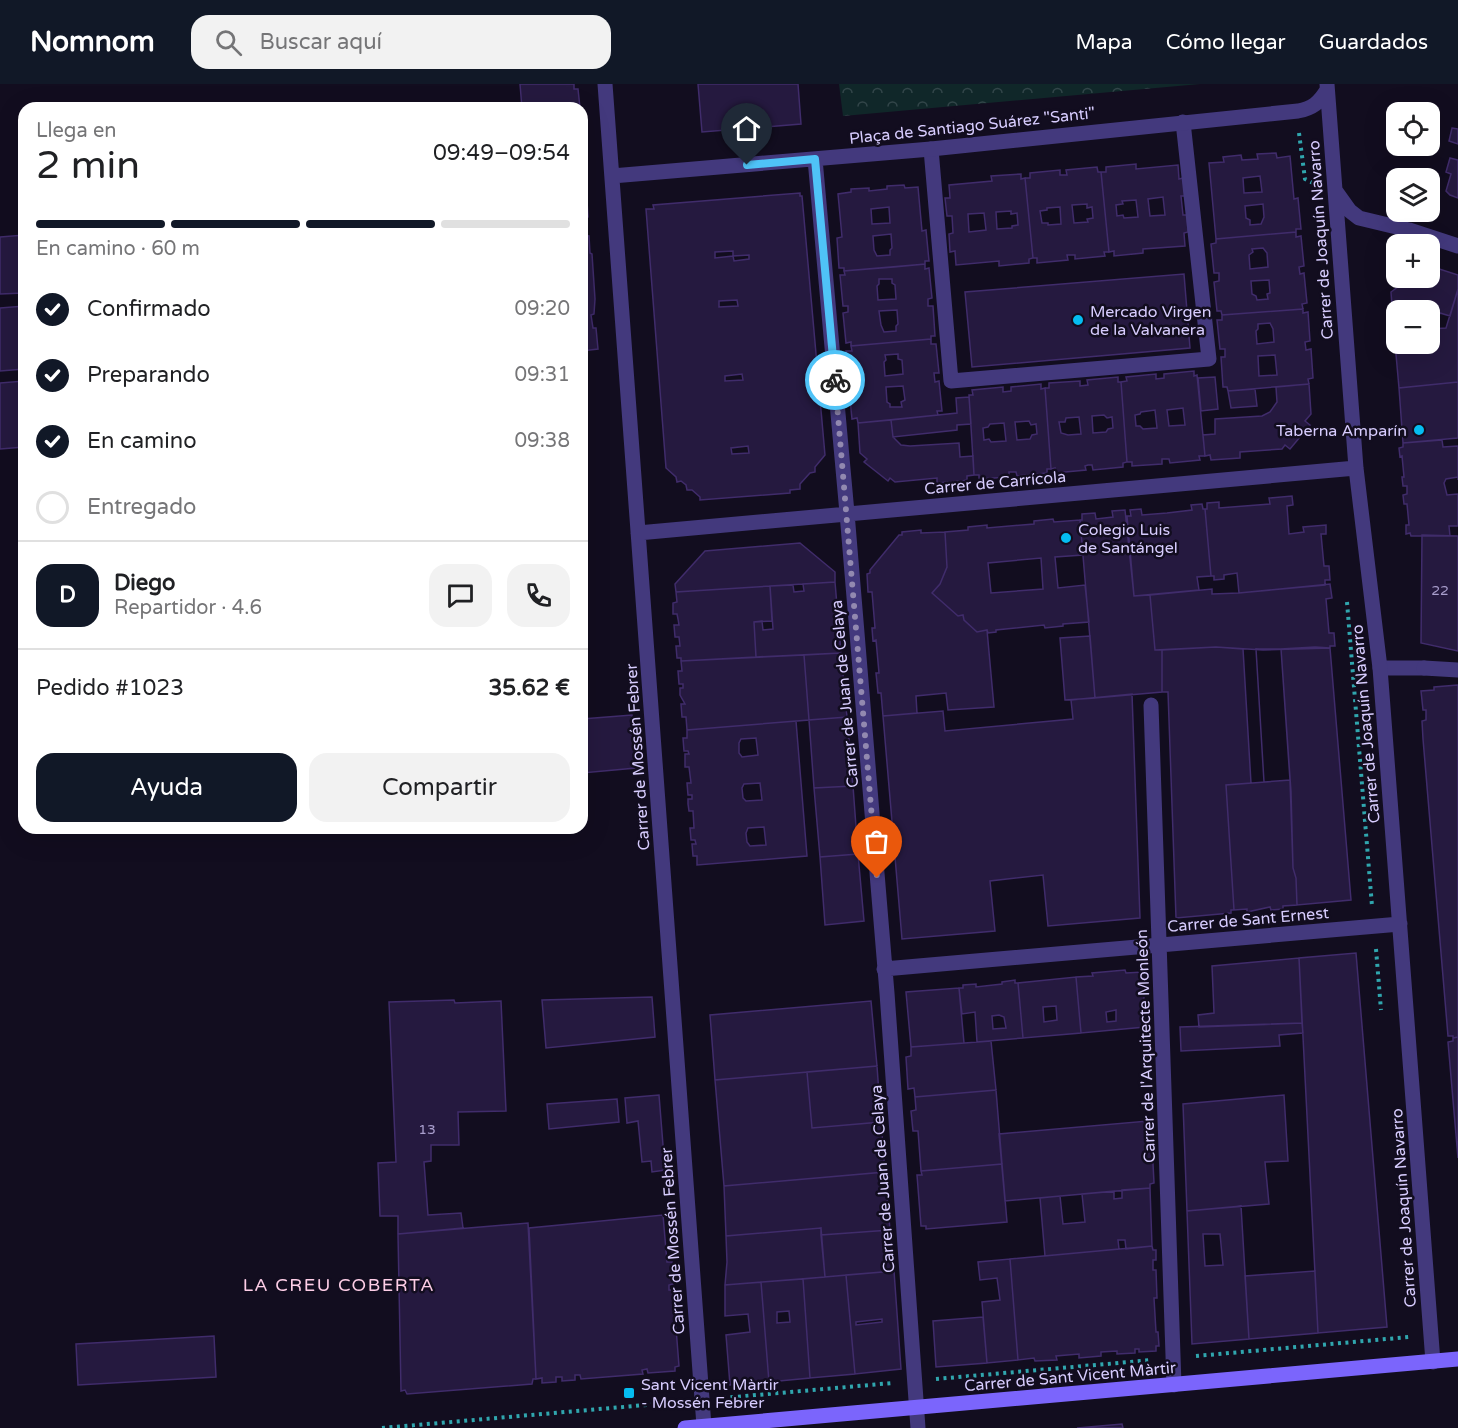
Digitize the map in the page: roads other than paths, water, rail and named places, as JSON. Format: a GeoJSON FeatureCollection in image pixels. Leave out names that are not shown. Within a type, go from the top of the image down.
{"type":"FeatureCollection","features":[{"type":"Feature","properties":{"kind":"main road","name":"Carrer de Sant Vicent Màrtir"},"geometry":{"type":"LineString","coordinates":[[686,1428],[1458,1359]]}},
{"type":"Feature","properties":{"kind":"street","name":"Carrer de Mossén Febrer"},"geometry":{"type":"LineString","coordinates":[[605,84],[704,1426]]}},
{"type":"Feature","properties":{"kind":"street","name":"Plaça de Santiago Suárez \"Santi\""},"geometry":{"type":"LineString","coordinates":[[612,176],[931,149],[1311,108],[1320,102],[1327,87]]}},
{"type":"Feature","properties":{"kind":"street","name":"Carrer de Joaquín Navarro"},"geometry":{"type":"LineString","coordinates":[[1327,87],[1327,186],[1356,468],[1380,668],[1433,1362]]}},
{"type":"Feature","properties":{"kind":"street"},"geometry":{"type":"LineString","coordinates":[[931,149],[951,381],[1209,359],[1183,122]]}},
{"type":"Feature","properties":{"kind":"street","name":"Carrer de Juan de Celaya"},"geometry":{"type":"LineString","coordinates":[[815,159],[847,513],[918,1428]]}},
{"type":"Feature","properties":{"kind":"street"},"geometry":{"type":"LineString","coordinates":[[1327,186],[1359,218],[1410,230],[1458,246]]}},
{"type":"Feature","properties":{"kind":"street","name":"Carrer de Carrícola"},"geometry":{"type":"LineString","coordinates":[[638,533],[1356,468]]}},
{"type":"Feature","properties":{"kind":"street"},"geometry":{"type":"LineString","coordinates":[[1380,668],[1458,670]]}},
{"type":"Feature","properties":{"kind":"street","name":"Carrer de l'Arquitecte Monleón"},"geometry":{"type":"LineString","coordinates":[[1151,705],[1174,1385]]}},
{"type":"Feature","properties":{"kind":"street","name":"Carrer de Sant Ernest"},"geometry":{"type":"LineString","coordinates":[[884,969],[1400,924]]}},
{"type":"Feature","properties":{"kind":"place","name":"Mercado Virgen de la Valvanera"},"geometry":{"type":"Point","coordinates":[1078,320]}},
{"type":"Feature","properties":{"kind":"place","name":"Taberna Amparín"},"geometry":{"type":"Point","coordinates":[1419,430]}},
{"type":"Feature","properties":{"kind":"place","name":"Colegio Luis de Santángel"},"geometry":{"type":"Point","coordinates":[1066,538]}},
{"type":"Feature","properties":{"kind":"place","name":"Sant Vicent Màrtir - Mossén Febrer"},"geometry":{"type":"Point","coordinates":[629,1393]}},
{"type":"Feature","properties":{"kind":"district","name":"LA CREU COBERTA"},"geometry":{"type":"Point","coordinates":[339,1285]}}]}
